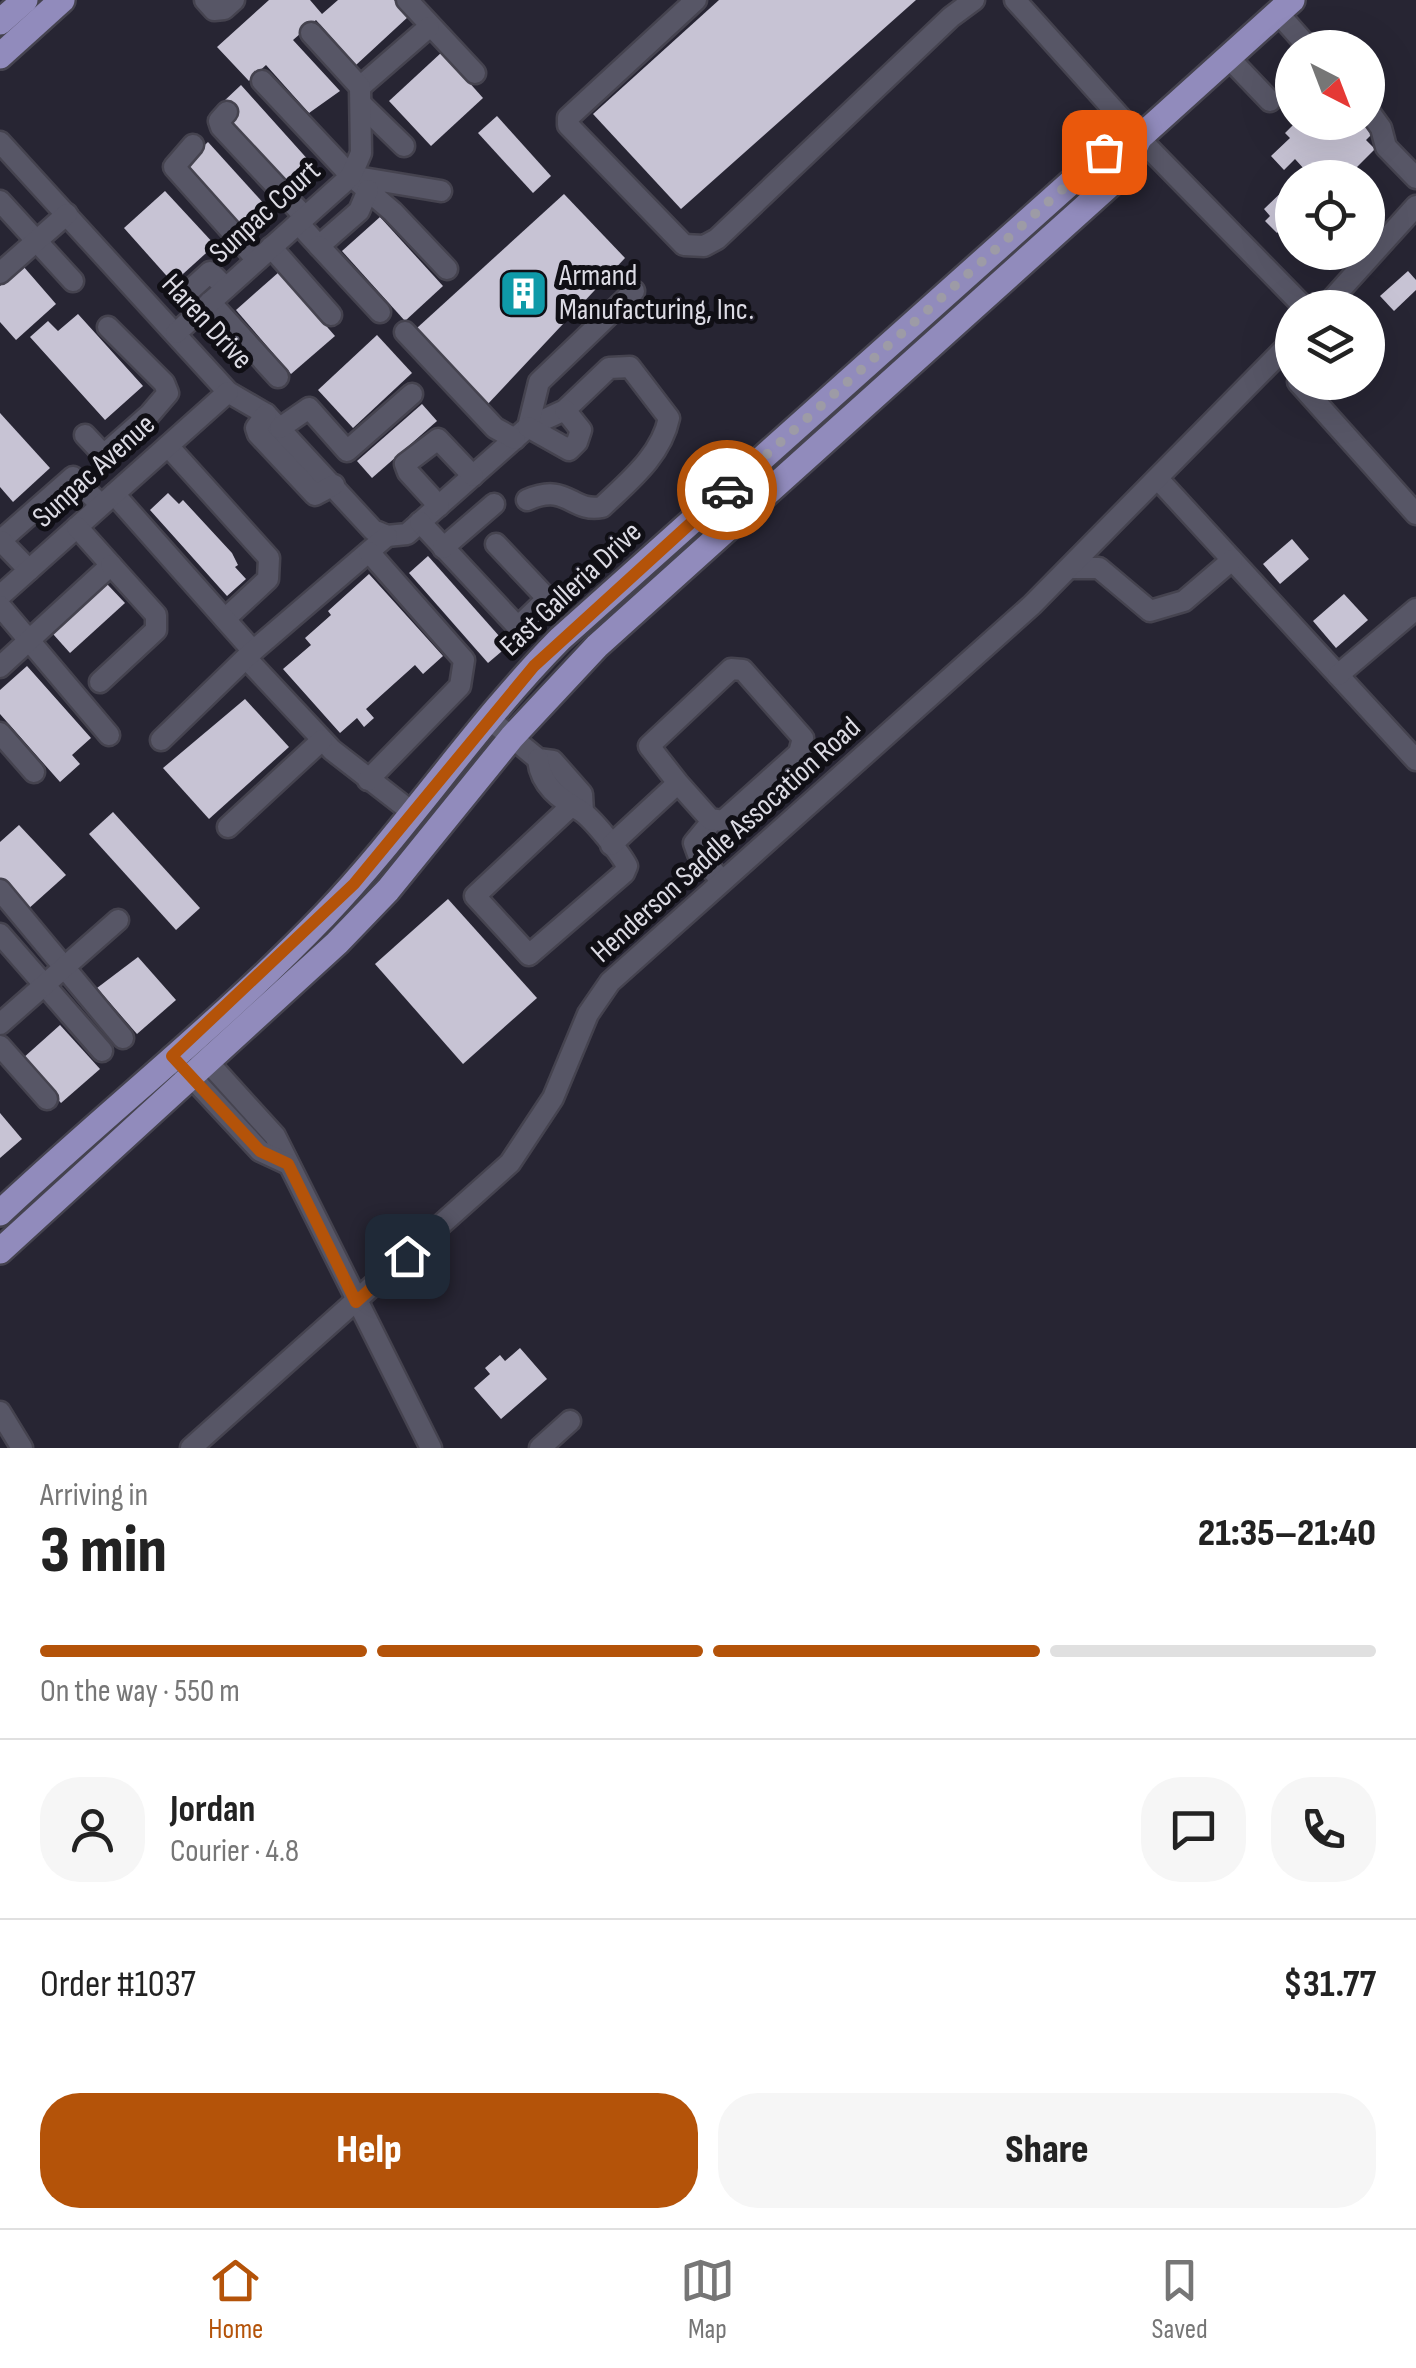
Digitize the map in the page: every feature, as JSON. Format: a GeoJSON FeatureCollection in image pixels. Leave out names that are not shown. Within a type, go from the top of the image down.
{"type":"FeatureCollection","features":[{"type":"Feature","properties":{"kind":"main road"},"geometry":{"type":"LineString","coordinates":[[0,22],[24,0]]}},
{"type":"Feature","properties":{"kind":"main road"},"geometry":{"type":"LineString","coordinates":[[0,56],[62,0]]}},
{"type":"Feature","properties":{"kind":"main road","name":"East Galleria Drive"},"geometry":{"type":"LineString","coordinates":[[0,1213],[320,920],[414,813],[488,718],[580,621],[1104,152],[1139,138],[1285,6]]}},
{"type":"Feature","properties":{"kind":"main road","name":"East Galleria Drive"},"geometry":{"type":"LineString","coordinates":[[0,1251],[379,900],[512,737],[597,646],[1124,172],[1139,138]]}},
{"type":"Feature","properties":{"kind":"street"},"geometry":{"type":"LineString","coordinates":[[205,0],[214,10],[224,10],[234,0]]}},
{"type":"Feature","properties":{"kind":"street"},"geometry":{"type":"LineString","coordinates":[[407,0],[474,73]]}},
{"type":"Feature","properties":{"kind":"street"},"geometry":{"type":"LineString","coordinates":[[696,0],[568,118],[568,125],[684,245],[691,246],[717,239],[962,3]]}},
{"type":"Feature","properties":{"kind":"street"},"geometry":{"type":"LineString","coordinates":[[1016,0],[1139,138],[1287,290]]}},
{"type":"Feature","properties":{"kind":"street"},"geometry":{"type":"LineString","coordinates":[[1285,6],[1299,30]]}},
{"type":"Feature","properties":{"kind":"street"},"geometry":{"type":"LineString","coordinates":[[350,176],[361,152],[360,96],[429,27]]}},
{"type":"Feature","properties":{"kind":"street"},"geometry":{"type":"LineString","coordinates":[[311,33],[404,146]]}},
{"type":"Feature","properties":{"kind":"street"},"geometry":{"type":"LineString","coordinates":[[1228,57],[1270,101]]}},
{"type":"Feature","properties":{"kind":"street"},"geometry":{"type":"LineString","coordinates":[[262,80],[350,176],[447,270]]}},
{"type":"Feature","properties":{"kind":"street"},"geometry":{"type":"LineString","coordinates":[[227,112],[219,120],[222,127],[319,246],[380,312]]}},
{"type":"Feature","properties":{"kind":"street"},"geometry":{"type":"LineString","coordinates":[[1385,140],[1386,147],[1416,178]]}},
{"type":"Feature","properties":{"kind":"street","name":"Haren Drive"},"geometry":{"type":"LineString","coordinates":[[0,142],[228,392],[273,421]]}},
{"type":"Feature","properties":{"kind":"street"},"geometry":{"type":"LineString","coordinates":[[193,146],[174,167],[331,314]]}},
{"type":"Feature","properties":{"kind":"street"},"geometry":{"type":"LineString","coordinates":[[350,176],[441,191]]}},
{"type":"Feature","properties":{"kind":"street","name":"Sunpac Court"},"geometry":{"type":"LineString","coordinates":[[176,333],[350,176]]}},
{"type":"Feature","properties":{"kind":"street"},"geometry":{"type":"LineString","coordinates":[[319,246],[359,211],[368,190]]}},
{"type":"Feature","properties":{"kind":"street"},"geometry":{"type":"LineString","coordinates":[[0,201],[73,280]]}},
{"type":"Feature","properties":{"kind":"street"},"geometry":{"type":"LineString","coordinates":[[1340,290],[1416,206]]}},
{"type":"Feature","properties":{"kind":"street"},"geometry":{"type":"LineString","coordinates":[[0,273],[66,214]]}},
{"type":"Feature","properties":{"kind":"street"},"geometry":{"type":"LineString","coordinates":[[188,292],[210,272],[218,295],[278,377]]}},
{"type":"Feature","properties":{"kind":"street"},"geometry":{"type":"LineString","coordinates":[[522,433],[539,382],[634,291]]}},
{"type":"Feature","properties":{"kind":"street"},"geometry":{"type":"LineString","coordinates":[[107,452],[150,414],[168,388],[108,328]]}},
{"type":"Feature","properties":{"kind":"street"},"geometry":{"type":"LineString","coordinates":[[405,332],[495,428],[569,450],[578,442],[582,430],[565,410]]}},
{"type":"Feature","properties":{"kind":"street","name":"Henderson Saddle Assocation Road"},"geometry":{"type":"LineString","coordinates":[[192,1448],[510,1163],[553,1098],[588,1014],[610,982],[1071,568],[1275,359]]}},
{"type":"Feature","properties":{"kind":"street"},"geometry":{"type":"LineString","coordinates":[[161,740],[378,540],[407,534],[522,433],[565,410],[609,368],[630,368],[669,418],[665,437],[645,464],[602,508],[582,506],[555,493],[527,500]]}},
{"type":"Feature","properties":{"kind":"street","name":"Sunpac Avenue"},"geometry":{"type":"LineString","coordinates":[[0,596],[228,392]]}},
{"type":"Feature","properties":{"kind":"street"},"geometry":{"type":"LineString","coordinates":[[347,450],[309,408],[256,428],[315,495],[347,450],[412,394]]}},
{"type":"Feature","properties":{"kind":"street"},"geometry":{"type":"LineString","coordinates":[[1314,400],[1416,514]]}},
{"type":"Feature","properties":{"kind":"street"},"geometry":{"type":"LineString","coordinates":[[150,414],[170,444],[269,558],[268,579],[225,619]]}},
{"type":"Feature","properties":{"kind":"street"},"geometry":{"type":"LineString","coordinates":[[85,435],[132,478]]}},
{"type":"Feature","properties":{"kind":"street"},"geometry":{"type":"LineString","coordinates":[[439,506],[408,472],[406,464],[438,439],[472,476]]}},
{"type":"Feature","properties":{"kind":"street"},"geometry":{"type":"LineString","coordinates":[[29,570],[0,541],[73,477],[107,500],[225,619],[250,655],[322,740],[414,813]]}},
{"type":"Feature","properties":{"kind":"street"},"geometry":{"type":"LineString","coordinates":[[328,479],[378,540],[464,660],[460,686],[368,780]]}},
{"type":"Feature","properties":{"kind":"street"},"geometry":{"type":"LineString","coordinates":[[1158,479],[1416,760]]}},
{"type":"Feature","properties":{"kind":"street"},"geometry":{"type":"LineString","coordinates":[[443,548],[494,504]]}},
{"type":"Feature","properties":{"kind":"street"},"geometry":{"type":"LineString","coordinates":[[420,522],[514,623],[521,624],[545,601],[545,596],[496,544]]}},
{"type":"Feature","properties":{"kind":"street"},"geometry":{"type":"LineString","coordinates":[[76,528],[156,615],[156,630],[100,682]]}},
{"type":"Feature","properties":{"kind":"street"},"geometry":{"type":"LineString","coordinates":[[1071,568],[1098,568],[1150,611],[1184,600],[1232,560]]}},
{"type":"Feature","properties":{"kind":"street"},"geometry":{"type":"LineString","coordinates":[[0,667],[111,564]]}},
{"type":"Feature","properties":{"kind":"street"},"geometry":{"type":"LineString","coordinates":[[0,606],[109,736]]}},
{"type":"Feature","properties":{"kind":"street"},"geometry":{"type":"LineString","coordinates":[[1338,675],[1416,609]]}},
{"type":"Feature","properties":{"kind":"street"},"geometry":{"type":"LineString","coordinates":[[731,669],[743,670],[802,738],[803,746],[724,821],[714,820],[678,783],[649,746],[731,669]]}},
{"type":"Feature","properties":{"kind":"street"},"geometry":{"type":"LineString","coordinates":[[488,718],[538,760],[539,775],[576,810],[611,845],[626,866],[624,873],[544,944],[529,955],[523,953],[475,896],[576,810]]}},
{"type":"Feature","properties":{"kind":"street"},"geometry":{"type":"LineString","coordinates":[[0,733],[34,772]]}},
{"type":"Feature","properties":{"kind":"street"},"geometry":{"type":"LineString","coordinates":[[228,827],[322,740]]}},
{"type":"Feature","properties":{"kind":"street"},"geometry":{"type":"LineString","coordinates":[[611,845],[678,783]]}},
{"type":"Feature","properties":{"kind":"street"},"geometry":{"type":"LineString","coordinates":[[714,820],[694,843],[698,854],[722,881]]}},
{"type":"Feature","properties":{"kind":"street"},"geometry":{"type":"LineString","coordinates":[[0,890],[124,1038]]}},
{"type":"Feature","properties":{"kind":"street"},"geometry":{"type":"LineString","coordinates":[[0,1024],[118,920]]}},
{"type":"Feature","properties":{"kind":"street"},"geometry":{"type":"LineString","coordinates":[[0,934],[102,1051]]}},
{"type":"Feature","properties":{"kind":"street"},"geometry":{"type":"LineString","coordinates":[[0,1046],[47,1099]]}},
{"type":"Feature","properties":{"kind":"street"},"geometry":{"type":"LineString","coordinates":[[180,1048],[260,1151],[288,1164],[431,1448]]}},
{"type":"Feature","properties":{"kind":"street"},"geometry":{"type":"LineString","coordinates":[[0,1412],[14,1445]]}},
{"type":"Feature","properties":{"kind":"street"},"geometry":{"type":"LineString","coordinates":[[540,1448],[570,1422]]}},
{"type":"Feature","properties":{"kind":"building"},"geometry":{"type":"Polygon","coordinates":[[[269,0],[310,0],[322,14],[338,0],[394,0],[409,16],[356,65],[316,20],[293,40],[340,91],[309,113],[266,65],[249,81],[217,47],[269,0]]]}},
{"type":"Feature","properties":{"kind":"building"},"geometry":{"type":"Polygon","coordinates":[[[719,0],[916,0],[681,209],[593,114],[719,0]]]}},
{"type":"Feature","properties":{"kind":"building"},"geometry":{"type":"Polygon","coordinates":[[[442,52],[483,98],[431,146],[389,101],[442,52]]]}},
{"type":"Feature","properties":{"kind":"building"},"geometry":{"type":"Polygon","coordinates":[[[241,85],[311,163],[285,187],[228,123],[235,116],[223,102],[241,85]]]}},
{"type":"Feature","properties":{"kind":"building"},"geometry":{"type":"Polygon","coordinates":[[[497,116],[551,176],[533,193],[478,133],[497,116]]]}},
{"type":"Feature","properties":{"kind":"building"},"geometry":{"type":"Polygon","coordinates":[[[1288,140],[1366,140],[1375,149],[1364,160],[1275,160],[1271,156],[1288,140]]]}},
{"type":"Feature","properties":{"kind":"building"},"geometry":{"type":"Polygon","coordinates":[[[208,142],[266,206],[239,230],[181,167],[208,142]]]}},
{"type":"Feature","properties":{"kind":"building"},"geometry":{"type":"Polygon","coordinates":[[[165,191],[215,245],[173,283],[124,228],[165,191]]]}},
{"type":"Feature","properties":{"kind":"building","name":"Armand Manufacturing, Inc."},"geometry":{"type":"Polygon","coordinates":[[[564,194],[625,258],[486,406],[417,328],[564,194]]]}},
{"type":"Feature","properties":{"kind":"building"},"geometry":{"type":"Polygon","coordinates":[[[1275,198],[1275,231],[1265,221],[1270,216],[1264,209],[1275,198]]]}},
{"type":"Feature","properties":{"kind":"building"},"geometry":{"type":"Polygon","coordinates":[[[380,217],[443,286],[405,321],[342,251],[380,217]]]}},
{"type":"Feature","properties":{"kind":"building"},"geometry":{"type":"Polygon","coordinates":[[[23,266],[56,304],[16,340],[0,322],[0,286],[23,266]]]}},
{"type":"Feature","properties":{"kind":"building"},"geometry":{"type":"Polygon","coordinates":[[[1408,271],[1416,280],[1416,290],[1394,311],[1385,301],[1385,292],[1408,271]]]}},
{"type":"Feature","properties":{"kind":"building"},"geometry":{"type":"Polygon","coordinates":[[[279,272],[335,336],[291,374],[236,310],[279,272]]]}},
{"type":"Feature","properties":{"kind":"building"},"geometry":{"type":"Polygon","coordinates":[[[78,314],[143,386],[105,420],[30,337],[48,321],[58,331],[78,314]]]}},
{"type":"Feature","properties":{"kind":"building"},"geometry":{"type":"Polygon","coordinates":[[[377,335],[412,373],[353,428],[318,390],[377,335]]]}},
{"type":"Feature","properties":{"kind":"building"},"geometry":{"type":"Polygon","coordinates":[[[422,404],[437,421],[372,478],[357,461],[422,404]]]}},
{"type":"Feature","properties":{"kind":"building"},"geometry":{"type":"Polygon","coordinates":[[[0,413],[50,468],[13,502],[0,487],[0,413]]]}},
{"type":"Feature","properties":{"kind":"building"},"geometry":{"type":"Polygon","coordinates":[[[168,493],[179,504],[183,500],[232,553],[238,565],[235,567],[246,579],[227,596],[150,510],[168,493]]]}},
{"type":"Feature","properties":{"kind":"building"},"geometry":{"type":"Polygon","coordinates":[[[1292,539],[1309,559],[1280,584],[1263,564],[1292,539]]]}},
{"type":"Feature","properties":{"kind":"building"},"geometry":{"type":"Polygon","coordinates":[[[428,556],[508,646],[488,663],[409,573],[428,556]]]}},
{"type":"Feature","properties":{"kind":"building"},"geometry":{"type":"Polygon","coordinates":[[[369,574],[443,656],[423,674],[415,665],[366,709],[374,718],[364,727],[357,718],[340,733],[283,669],[311,645],[305,638],[331,615],[328,611],[369,574]]]}},
{"type":"Feature","properties":{"kind":"building"},"geometry":{"type":"Polygon","coordinates":[[[107,584],[125,603],[70,653],[53,634],[107,584]]]}},
{"type":"Feature","properties":{"kind":"building"},"geometry":{"type":"Polygon","coordinates":[[[1344,594],[1368,620],[1336,648],[1313,621],[1344,594]]]}},
{"type":"Feature","properties":{"kind":"building"},"geometry":{"type":"Polygon","coordinates":[[[27,666],[91,738],[72,755],[80,764],[60,782],[0,714],[0,690],[27,666]]]}},
{"type":"Feature","properties":{"kind":"building"},"geometry":{"type":"Polygon","coordinates":[[[245,699],[289,747],[209,819],[163,768],[245,699]]]}},
{"type":"Feature","properties":{"kind":"building"},"geometry":{"type":"Polygon","coordinates":[[[113,812],[200,908],[176,930],[89,834],[113,812]]]}},
{"type":"Feature","properties":{"kind":"building"},"geometry":{"type":"Polygon","coordinates":[[[19,825],[66,875],[27,910],[0,880],[0,842],[19,825]]]}},
{"type":"Feature","properties":{"kind":"building"},"geometry":{"type":"Polygon","coordinates":[[[448,899],[537,998],[463,1064],[375,964],[448,899]]]}},
{"type":"Feature","properties":{"kind":"building"},"geometry":{"type":"Polygon","coordinates":[[[138,957],[176,1000],[137,1034],[97,988],[138,957]]]}},
{"type":"Feature","properties":{"kind":"building"},"geometry":{"type":"Polygon","coordinates":[[[60,1025],[100,1069],[61,1103],[22,1059],[60,1025]]]}},
{"type":"Feature","properties":{"kind":"building"},"geometry":{"type":"Polygon","coordinates":[[[0,1113],[22,1139],[0,1158],[0,1113]]]}},
{"type":"Feature","properties":{"kind":"building"},"geometry":{"type":"Polygon","coordinates":[[[520,1348],[547,1379],[501,1419],[474,1388],[490,1374],[485,1368],[500,1355],[505,1361],[520,1348]]]}},
{"type":"Feature","properties":{"kind":"way so far"},"geometry":{"type":"LineString","coordinates":[[727,490],[1104,152]]}},
{"type":"Feature","properties":{"kind":"place","name":"Armand Manufacturing, Inc."},"geometry":{"type":"Point","coordinates":[524,293]}},
{"type":"Feature","properties":{"kind":"route"},"geometry":{"type":"LineString","coordinates":[[407,1256],[356,1302],[288,1164],[260,1151],[172,1056],[354,884],[534,666],[727,490]]}}]}
